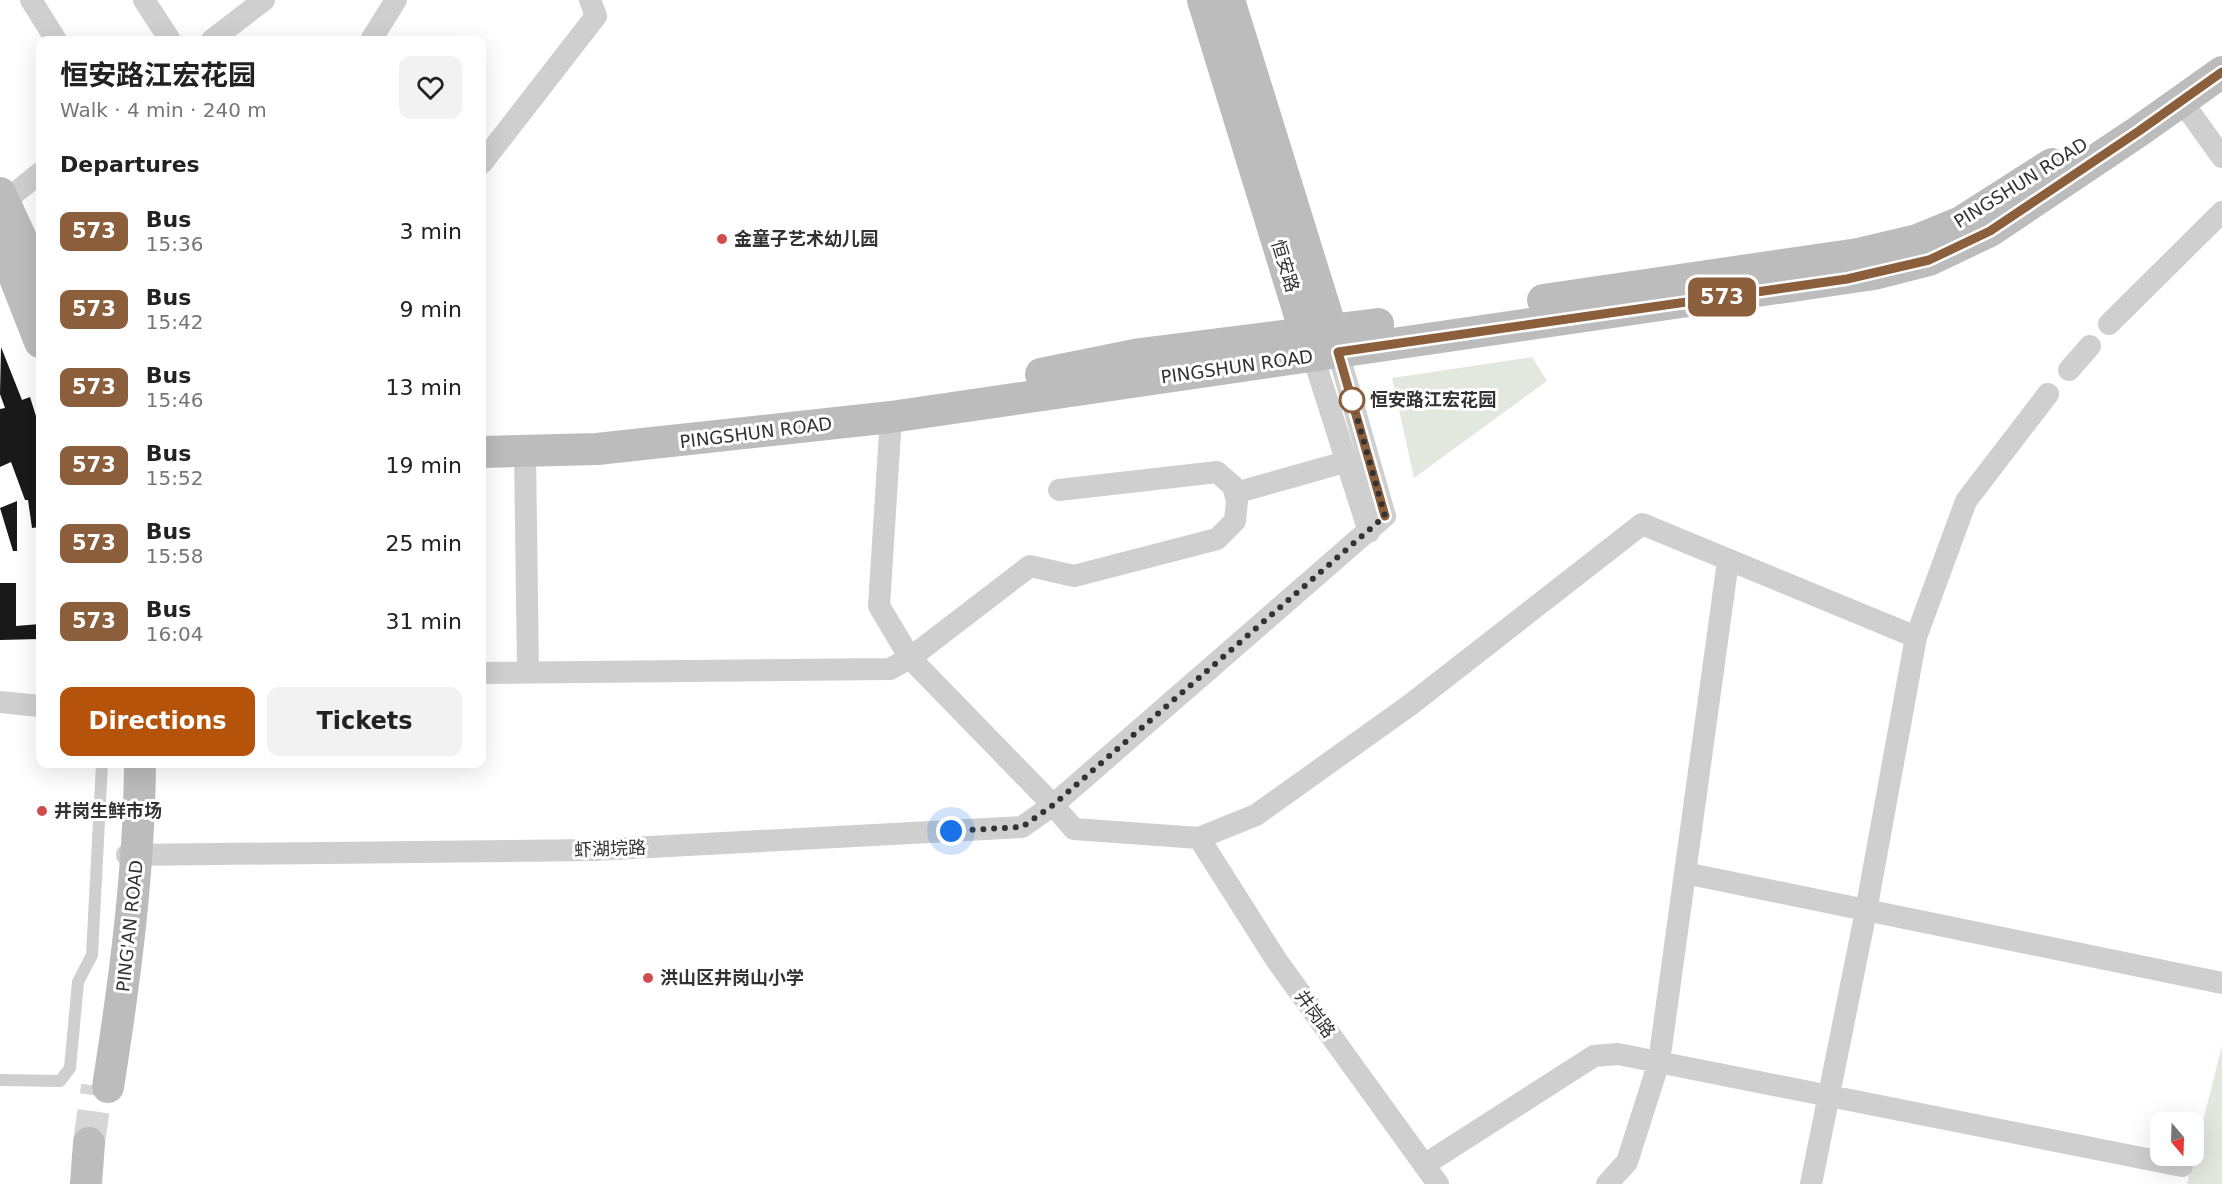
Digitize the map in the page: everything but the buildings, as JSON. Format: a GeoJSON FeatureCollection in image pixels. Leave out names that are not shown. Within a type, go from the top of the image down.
{"type":"FeatureCollection","features":[{"type":"Feature","properties":{"kind":"main road","name":"恒安路"},"geometry":{"type":"LineString","coordinates":[[1203,0],[1322,343]]}},
{"type":"Feature","properties":{"kind":"main road","name":"恒安路"},"geometry":{"type":"LineString","coordinates":[[1228,0],[1322,343]]}},
{"type":"Feature","properties":{"kind":"main road","name":"PINGSHUN ROAD"},"geometry":{"type":"LineString","coordinates":[[486,452],[660,444],[891,417],[1858,254],[1935,234],[1977,213],[2222,54]]}},
{"type":"Feature","properties":{"kind":"main road","name":"PINGSHUN ROAD"},"geometry":{"type":"LineString","coordinates":[[486,435],[584,433],[735,420],[1076,369],[1140,354],[1322,343],[1847,279],[1929,260],[1990,231],[2222,72]]}},
{"type":"Feature","properties":{"kind":"main road"},"geometry":{"type":"LineString","coordinates":[[2,197],[36,270]]}},
{"type":"Feature","properties":{"kind":"main road"},"geometry":{"type":"LineString","coordinates":[[4,259],[36,333]]}},
{"type":"Feature","properties":{"kind":"main road","name":"PING'AN ROAD"},"geometry":{"type":"LineString","coordinates":[[126,768],[132,855]]}},
{"type":"Feature","properties":{"kind":"main road","name":"PING'AN ROAD"},"geometry":{"type":"LineString","coordinates":[[103,1087],[132,855],[140,768]]}},
{"type":"Feature","properties":{"kind":"main road"},"geometry":{"type":"LineString","coordinates":[[86,1184],[95,1144],[97,1184]]}},
{"type":"Feature","properties":{"kind":"street"},"geometry":{"type":"LineString","coordinates":[[31,0],[54,36]]}},
{"type":"Feature","properties":{"kind":"street"},"geometry":{"type":"LineString","coordinates":[[144,0],[167,36]]}},
{"type":"Feature","properties":{"kind":"street"},"geometry":{"type":"LineString","coordinates":[[217,36],[264,0]]}},
{"type":"Feature","properties":{"kind":"street"},"geometry":{"type":"LineString","coordinates":[[374,36],[396,0]]}},
{"type":"Feature","properties":{"kind":"street"},"geometry":{"type":"LineString","coordinates":[[486,158],[596,16],[590,0]]}},
{"type":"Feature","properties":{"kind":"street"},"geometry":{"type":"LineString","coordinates":[[2181,100],[2222,157]]}},
{"type":"Feature","properties":{"kind":"street"},"geometry":{"type":"LineString","coordinates":[[2,197],[36,176]]}},
{"type":"Feature","properties":{"kind":"street"},"geometry":{"type":"LineString","coordinates":[[2109,324],[2222,212]]}},
{"type":"Feature","properties":{"kind":"street","name":"恒安路"},"geometry":{"type":"LineString","coordinates":[[1322,343],[1346,462],[1369,532]]}},
{"type":"Feature","properties":{"kind":"street","name":"恒安路"},"geometry":{"type":"LineString","coordinates":[[1322,343],[1385,516]]}},
{"type":"Feature","properties":{"kind":"street"},"geometry":{"type":"LineString","coordinates":[[2070,370],[2090,346]]}},
{"type":"Feature","properties":{"kind":"street"},"geometry":{"type":"LineString","coordinates":[[1811,1184],[1866,911],[1916,637],[1966,501],[2048,394]]}},
{"type":"Feature","properties":{"kind":"street"},"geometry":{"type":"LineString","coordinates":[[891,417],[879,606],[910,658],[1074,829],[1199,838],[1256,815],[1410,705],[1642,524],[1916,637]]}},
{"type":"Feature","properties":{"kind":"street"},"geometry":{"type":"LineString","coordinates":[[525,452],[528,672]]}},
{"type":"Feature","properties":{"kind":"street"},"geometry":{"type":"LineString","coordinates":[[1235,493],[1346,462]]}},
{"type":"Feature","properties":{"kind":"street"},"geometry":{"type":"LineString","coordinates":[[486,673],[890,669],[910,658],[1030,566],[1074,576],[1217,539],[1235,522],[1237,501],[1233,486],[1217,472],[1059,490]]}},
{"type":"Feature","properties":{"kind":"street","name":"虾湖垸路"},"geometry":{"type":"LineString","coordinates":[[132,855],[617,849],[1022,827],[1053,805],[1385,516]]}},
{"type":"Feature","properties":{"kind":"street"},"geometry":{"type":"LineString","coordinates":[[1606,1184],[1627,1162],[1659,1062],[1728,561]]}},
{"type":"Feature","properties":{"kind":"street"},"geometry":{"type":"LineString","coordinates":[[0,702],[36,706]]}},
{"type":"Feature","properties":{"kind":"street","name":"井岗路"},"geometry":{"type":"LineString","coordinates":[[1199,838],[1277,961],[1438,1184]]}},
{"type":"Feature","properties":{"kind":"street"},"geometry":{"type":"LineString","coordinates":[[1685,873],[2222,983]]}},
{"type":"Feature","properties":{"kind":"street"},"geometry":{"type":"LineString","coordinates":[[1424,1165],[1594,1056],[1618,1054],[2150,1160]]}},
{"type":"Feature","properties":{"kind":"lane"},"geometry":{"type":"LineString","coordinates":[[0,1080],[60,1081],[70,1068],[78,982],[92,955],[102,768]]}},
{"type":"Feature","properties":{"kind":"shaded area"},"geometry":{"type":"Polygon","coordinates":[[[1532,357],[1547,381],[1414,478],[1392,378],[1532,357]]]}},
{"type":"Feature","properties":{"kind":"shaded area"},"geometry":{"type":"Polygon","coordinates":[[[2222,1046],[2222,1184],[2187,1184],[2192,1166],[2204,1166],[2204,1117],[2222,1046]]]}},
{"type":"Feature","properties":{"kind":"tunnel"},"geometry":{"type":"LineString","coordinates":[[89,1143],[97,1086]]}},
{"type":"Feature","properties":{"kind":"bus line","name":"573"},"geometry":{"type":"LineString","coordinates":[[1385,516],[1338,352],[1448,334],[1847,279],[1929,260],[1990,231],[2222,72]]}},
{"type":"Feature","properties":{"kind":"place","name":"金童子艺术幼儿园"},"geometry":{"type":"Point","coordinates":[722,239]}},
{"type":"Feature","properties":{"kind":"place","name":"恒安路江宏花园"},"geometry":{"type":"Point","coordinates":[1352,400]}},
{"type":"Feature","properties":{"kind":"place","name":"井岗生鲜市场"},"geometry":{"type":"Point","coordinates":[42,811]}},
{"type":"Feature","properties":{"kind":"place","name":"洪山区井岗山小学"},"geometry":{"type":"Point","coordinates":[648,978]}},
{"type":"Feature","properties":{"kind":"route"},"geometry":{"type":"LineString","coordinates":[[951,831],[1022,827],[1053,805],[1385,516],[1350,393],[1352,400]]}}]}
